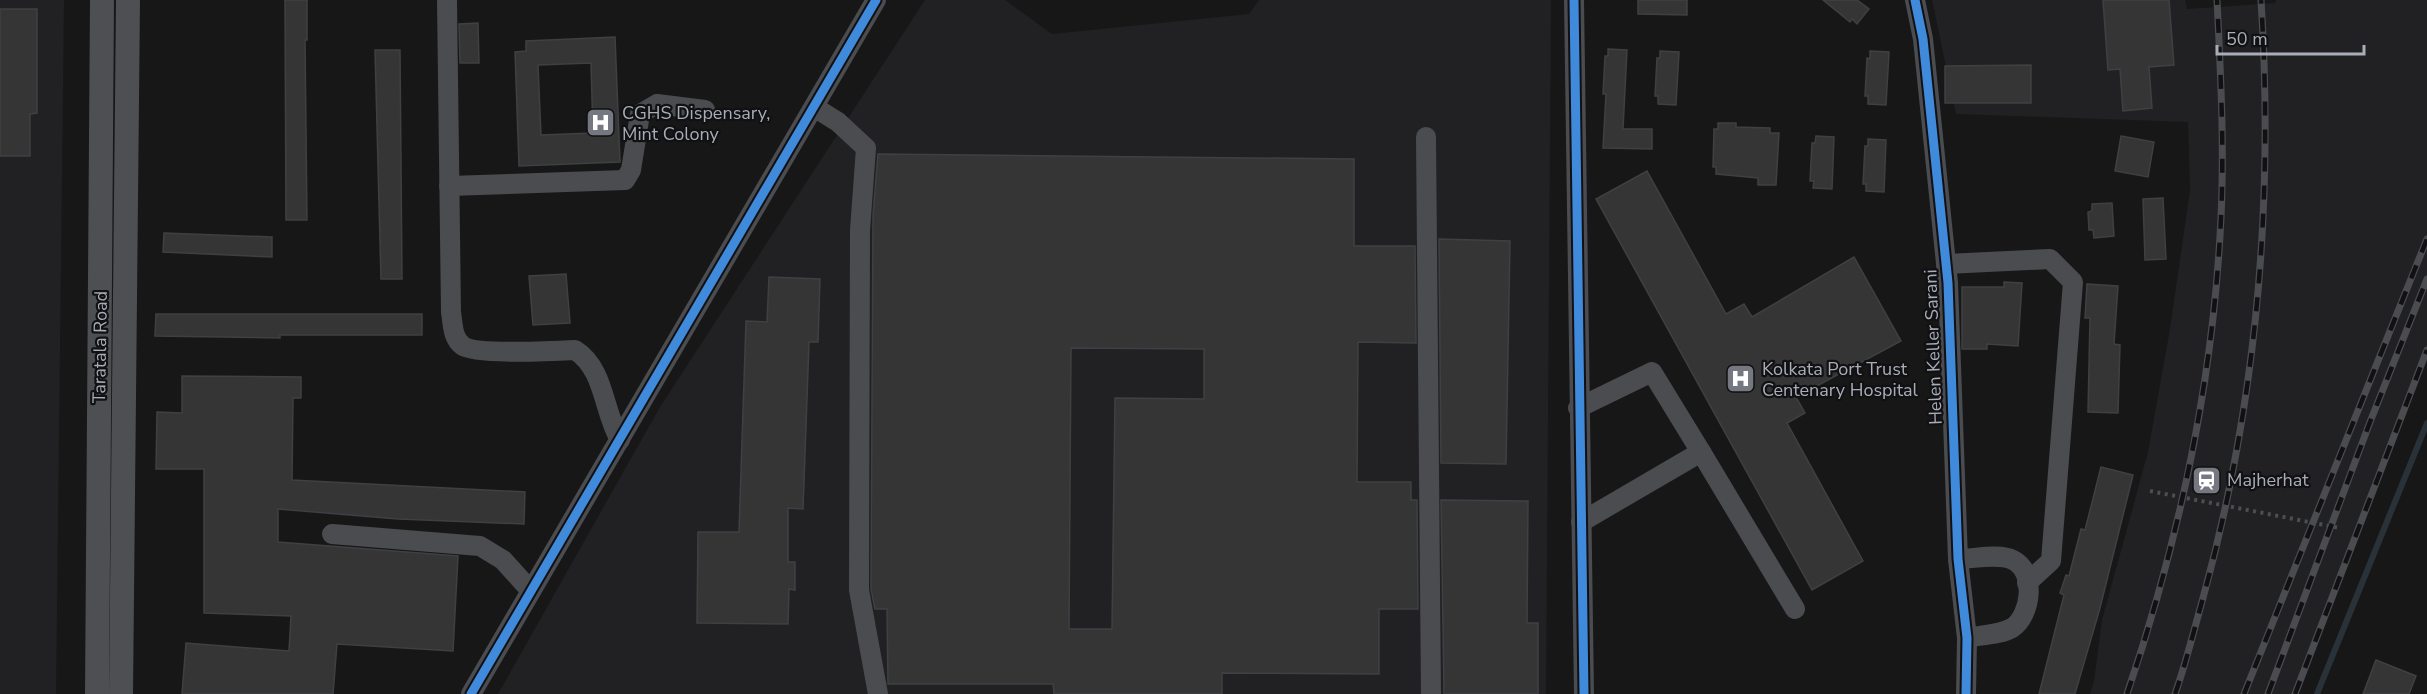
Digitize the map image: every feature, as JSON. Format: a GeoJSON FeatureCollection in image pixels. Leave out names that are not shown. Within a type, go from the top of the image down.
{"type":"FeatureCollection","features":[{"type":"Feature","properties":{"kind":"main road","name":"Taratala Road"},"geometry":{"type":"LineString","coordinates":[[97,694],[102,0]]}},
{"type":"Feature","properties":{"kind":"main road"},"geometry":{"type":"LineString","coordinates":[[121,694],[128,0]]}},
{"type":"Feature","properties":{"kind":"street"},"geometry":{"type":"LineString","coordinates":[[447,0],[451,312],[454,337],[464,347],[483,350],[575,350],[586,357],[594,370],[609,421],[620,440]]}},
{"type":"Feature","properties":{"kind":"street"},"geometry":{"type":"LineString","coordinates":[[471,694],[876,0]]}},
{"type":"Feature","properties":{"kind":"street"},"geometry":{"type":"LineString","coordinates":[[1574,0],[1578,408],[1584,694]]}},
{"type":"Feature","properties":{"kind":"street","name":"Helen Keller Sarani"},"geometry":{"type":"LineString","coordinates":[[1915,0],[1923,39],[1946,264],[1958,559],[1967,638],[1966,694]]}},
{"type":"Feature","properties":{"kind":"street"},"geometry":{"type":"LineString","coordinates":[[449,186],[625,180],[631,170],[640,114],[657,104],[705,110]]}},
{"type":"Feature","properties":{"kind":"street"},"geometry":{"type":"LineString","coordinates":[[814,106],[859,140],[866,148],[860,230],[860,590],[878,694]]}},
{"type":"Feature","properties":{"kind":"street"},"geometry":{"type":"LineString","coordinates":[[1425,137],[1431,694]]}},
{"type":"Feature","properties":{"kind":"street"},"geometry":{"type":"LineString","coordinates":[[1946,264],[2050,259],[2073,282],[2051,561],[2027,583]]}},
{"type":"Feature","properties":{"kind":"street"},"geometry":{"type":"LineString","coordinates":[[1578,408],[1652,372],[1795,609]]}},
{"type":"Feature","properties":{"kind":"street"},"geometry":{"type":"LineString","coordinates":[[1581,522],[1701,452]]}},
{"type":"Feature","properties":{"kind":"street"},"geometry":{"type":"LineString","coordinates":[[332,534],[480,546],[504,560],[531,591]]}},
{"type":"Feature","properties":{"kind":"street"},"geometry":{"type":"LineString","coordinates":[[1958,559],[2007,558],[2016,561],[2024,571],[2027,583],[2028,598],[2024,618],[2010,629],[1967,638]]}},
{"type":"Feature","properties":{"kind":"path"},"geometry":{"type":"LineString","coordinates":[[2150,490],[2340,528]]}},
{"type":"Feature","properties":{"kind":"shaded area"},"geometry":{"type":"Polygon","coordinates":[[[0,0],[64,0],[56,694],[0,694],[0,0]]]}},
{"type":"Feature","properties":{"kind":"shaded area"},"geometry":{"type":"Polygon","coordinates":[[[925,0],[1005,0],[1052,34],[1249,14],[1259,0],[1551,0],[1546,694],[498,694],[660,407],[925,0]]]}},
{"type":"Feature","properties":{"kind":"shaded area"},"geometry":{"type":"Polygon","coordinates":[[[1932,0],[2185,0],[2187,9],[2275,3],[2276,0],[2427,0],[2427,347],[2293,694],[2090,694],[2094,681],[2102,620],[2148,452],[2170,329],[2190,190],[2188,122],[1956,114],[1932,0]]]}},
{"type":"Feature","properties":{"kind":"building"},"geometry":{"type":"Polygon","coordinates":[[[285,0],[307,0],[307,40],[305,40],[307,220],[286,220],[285,0]]]}},
{"type":"Feature","properties":{"kind":"building"},"geometry":{"type":"Polygon","coordinates":[[[1638,0],[1687,0],[1687,15],[1638,14],[1638,0]]]}},
{"type":"Feature","properties":{"kind":"building"},"geometry":{"type":"Polygon","coordinates":[[[1823,0],[1857,0],[1869,9],[1857,24],[1852,19],[1850,22],[1823,0]]]}},
{"type":"Feature","properties":{"kind":"building"},"geometry":{"type":"Polygon","coordinates":[[[2103,0],[2169,0],[2174,65],[2149,67],[2152,108],[2123,111],[2120,69],[2108,70],[2103,0]]]}},
{"type":"Feature","properties":{"kind":"building"},"geometry":{"type":"Polygon","coordinates":[[[0,9],[37,9],[37,113],[30,114],[30,156],[0,156],[0,9]]]}},
{"type":"Feature","properties":{"kind":"building"},"geometry":{"type":"Polygon","coordinates":[[[478,23],[479,63],[460,63],[459,24],[478,23]]]}},
{"type":"Feature","properties":{"kind":"building"},"geometry":{"type":"Polygon","coordinates":[[[615,37],[620,162],[519,166],[515,52],[526,51],[526,41],[615,37]],[[591,63],[538,65],[541,135],[593,133],[591,63]]]}},
{"type":"Feature","properties":{"kind":"building"},"geometry":{"type":"Polygon","coordinates":[[[1608,49],[1627,50],[1623,129],[1652,129],[1652,149],[1603,148],[1606,94],[1603,94],[1605,56],[1608,56],[1608,49]]]}},
{"type":"Feature","properties":{"kind":"building"},"geometry":{"type":"Polygon","coordinates":[[[375,50],[400,50],[402,279],[381,279],[375,50]]]}},
{"type":"Feature","properties":{"kind":"building"},"geometry":{"type":"Polygon","coordinates":[[[1660,51],[1679,52],[1676,105],[1658,104],[1658,96],[1655,96],[1657,58],[1660,58],[1660,51]]]}},
{"type":"Feature","properties":{"kind":"building"},"geometry":{"type":"Polygon","coordinates":[[[1870,51],[1889,52],[1886,105],[1868,104],[1868,96],[1865,96],[1867,58],[1870,59],[1870,51]]]}},
{"type":"Feature","properties":{"kind":"building"},"geometry":{"type":"Polygon","coordinates":[[[2031,65],[2031,103],[1945,103],[1945,66],[2031,65]]]}},
{"type":"Feature","properties":{"kind":"building"},"geometry":{"type":"Polygon","coordinates":[[[1718,123],[1736,123],[1736,127],[1770,128],[1770,133],[1779,133],[1776,185],[1758,185],[1758,178],[1716,174],[1716,167],[1713,167],[1714,129],[1718,129],[1718,123]]]}},
{"type":"Feature","properties":{"kind":"building"},"geometry":{"type":"Polygon","coordinates":[[[1816,136],[1834,137],[1832,189],[1813,188],[1814,181],[1810,181],[1812,143],[1815,143],[1816,136]]]}},
{"type":"Feature","properties":{"kind":"building"},"geometry":{"type":"Polygon","coordinates":[[[2121,136],[2154,142],[2148,177],[2115,171],[2121,136]]]}},
{"type":"Feature","properties":{"kind":"building"},"geometry":{"type":"Polygon","coordinates":[[[1868,139],[1886,140],[1884,192],[1866,191],[1866,184],[1863,184],[1865,146],[1868,146],[1868,139]]]}},
{"type":"Feature","properties":{"kind":"building"},"geometry":{"type":"Polygon","coordinates":[[[878,154],[1354,159],[1354,246],[1415,246],[1416,343],[1358,342],[1357,482],[1411,482],[1411,500],[1417,500],[1418,609],[1379,609],[1379,674],[1222,673],[1222,694],[1054,694],[1053,684],[888,684],[887,609],[875,609],[871,589],[873,215],[878,154]],[[1071,348],[1069,629],[1112,629],[1115,398],[1204,399],[1204,349],[1071,348]]]}},
{"type":"Feature","properties":{"kind":"building"},"geometry":{"type":"Polygon","coordinates":[[[1647,171],[1726,314],[1744,304],[1752,317],[1854,257],[1901,341],[1796,397],[1805,413],[1787,423],[1863,561],[1812,590],[1596,199],[1647,171]]]}},
{"type":"Feature","properties":{"kind":"building"},"geometry":{"type":"Polygon","coordinates":[[[2163,198],[2166,259],[2145,260],[2143,199],[2163,198]]]}},
{"type":"Feature","properties":{"kind":"building"},"geometry":{"type":"Polygon","coordinates":[[[2112,203],[2114,236],[2094,238],[2093,230],[2089,230],[2088,212],[2092,211],[2092,204],[2112,203]]]}},
{"type":"Feature","properties":{"kind":"building"},"geometry":{"type":"Polygon","coordinates":[[[164,233],[272,237],[272,257],[163,252],[164,233]]]}},
{"type":"Feature","properties":{"kind":"building"},"geometry":{"type":"Polygon","coordinates":[[[1439,239],[1510,241],[1506,464],[1441,463],[1439,239]]]}},
{"type":"Feature","properties":{"kind":"building"},"geometry":{"type":"Polygon","coordinates":[[[566,274],[570,323],[533,325],[529,276],[566,274]]]}},
{"type":"Feature","properties":{"kind":"building"},"geometry":{"type":"Polygon","coordinates":[[[769,277],[820,279],[818,342],[809,342],[803,509],[788,508],[788,562],[795,562],[795,590],[789,589],[788,624],[697,623],[698,532],[739,532],[746,321],[767,322],[769,277]]]}},
{"type":"Feature","properties":{"kind":"building"},"geometry":{"type":"Polygon","coordinates":[[[2004,282],[2022,283],[2018,346],[1987,344],[1987,349],[1962,349],[1962,287],[2004,287],[2004,282]]]}},
{"type":"Feature","properties":{"kind":"building"},"geometry":{"type":"Polygon","coordinates":[[[2087,284],[2118,286],[2114,344],[2120,345],[2118,413],[2088,412],[2090,318],[2085,318],[2087,284]]]}},
{"type":"Feature","properties":{"kind":"building"},"geometry":{"type":"Polygon","coordinates":[[[156,314],[422,314],[422,335],[280,335],[280,338],[155,336],[156,314]]]}},
{"type":"Feature","properties":{"kind":"building"},"geometry":{"type":"Polygon","coordinates":[[[182,376],[301,377],[301,398],[293,398],[292,480],[525,492],[524,524],[398,519],[278,509],[278,542],[458,556],[453,651],[337,644],[333,694],[182,694],[186,643],[289,651],[291,616],[204,613],[204,469],[156,469],[157,412],[182,413],[182,376]]]}},
{"type":"Feature","properties":{"kind":"building"},"geometry":{"type":"Polygon","coordinates":[[[2101,467],[2133,475],[2100,608],[2075,694],[2039,694],[2064,595],[2060,593],[2066,575],[2069,576],[2081,529],[2085,530],[2101,467]]]}},
{"type":"Feature","properties":{"kind":"building"},"geometry":{"type":"Polygon","coordinates":[[[1441,500],[1528,501],[1527,623],[1538,623],[1538,694],[1444,694],[1441,500]]]}},
{"type":"Feature","properties":{"kind":"building"},"geometry":{"type":"Polygon","coordinates":[[[2376,660],[2416,676],[2409,694],[2363,694],[2376,660]]]}},
{"type":"Feature","properties":{"kind":"waterway"},"geometry":{"type":"LineString","coordinates":[[2317,694],[2427,423]]}},
{"type":"Feature","properties":{"kind":"railway"},"geometry":{"type":"LineString","coordinates":[[2127,694],[2176,525],[2189,468],[2209,352],[2220,236],[2222,177],[2217,0]]}},
{"type":"Feature","properties":{"kind":"railway"},"geometry":{"type":"LineString","coordinates":[[2175,694],[2222,524],[2249,376],[2263,226],[2265,151],[2261,0]]}},
{"type":"Feature","properties":{"kind":"railway"},"geometry":{"type":"LineString","coordinates":[[2244,694],[2427,239]]}},
{"type":"Feature","properties":{"kind":"railway"},"geometry":{"type":"LineString","coordinates":[[2268,694],[2370,422],[2427,279]]}},
{"type":"Feature","properties":{"kind":"railway"},"geometry":{"type":"LineString","coordinates":[[2295,694],[2427,350]]}},
{"type":"Feature","properties":{"kind":"cycle path"},"geometry":{"type":"LineString","coordinates":[[471,694],[876,0]]}},
{"type":"Feature","properties":{"kind":"cycle path"},"geometry":{"type":"LineString","coordinates":[[1574,0],[1584,694]]}},
{"type":"Feature","properties":{"kind":"cycle path"},"geometry":{"type":"LineString","coordinates":[[1915,0],[1923,39],[1948,283],[1958,559],[1967,638],[1966,694]]}},
{"type":"Feature","properties":{"kind":"place","name":"CGHS Dispensary, Mint Colony"},"geometry":{"type":"Point","coordinates":[601,123]}},
{"type":"Feature","properties":{"kind":"place","name":"Kolkata Port Trust Centenary Hospital"},"geometry":{"type":"Point","coordinates":[1741,379]}},
{"type":"Feature","properties":{"kind":"place","name":"Majherhat"},"geometry":{"type":"Point","coordinates":[2206,480]}}]}
